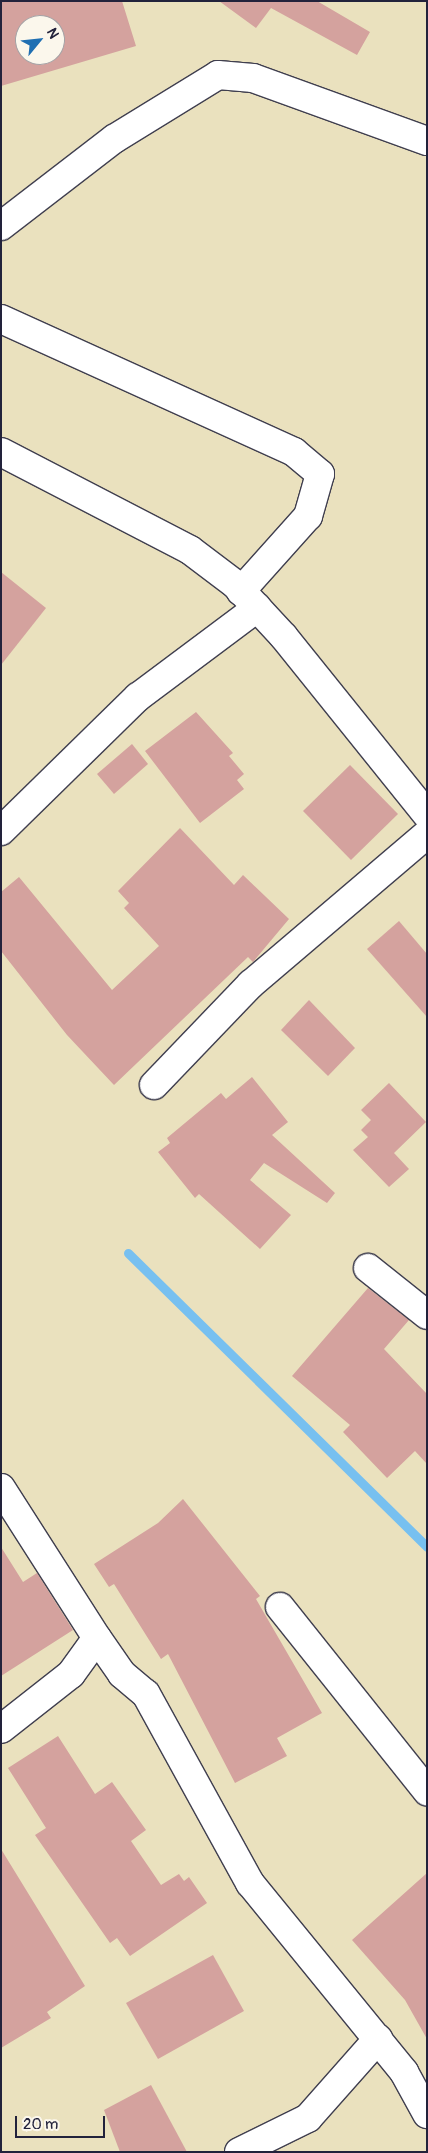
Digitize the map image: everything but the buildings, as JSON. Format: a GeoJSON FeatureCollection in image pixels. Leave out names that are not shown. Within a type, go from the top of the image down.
{"type":"FeatureCollection","features":[{"type":"Feature","properties":{"kind":"street"},"geometry":{"type":"LineString","coordinates":[[1,226],[114,139],[218,75],[253,78],[427,141]]}},
{"type":"Feature","properties":{"kind":"street"},"geometry":{"type":"LineString","coordinates":[[1,319],[294,452],[320,474],[308,516],[249,599],[138,697],[1,831]]}},
{"type":"Feature","properties":{"kind":"street"},"geometry":{"type":"LineString","coordinates":[[1,452],[190,550],[249,599],[427,815]]}},
{"type":"Feature","properties":{"kind":"street"},"geometry":{"type":"LineString","coordinates":[[154,1085],[251,984],[427,834]]}},
{"type":"Feature","properties":{"kind":"street"},"geometry":{"type":"LineString","coordinates":[[368,1268],[427,1315]]}},
{"type":"Feature","properties":{"kind":"street"},"geometry":{"type":"LineString","coordinates":[[1,1488],[122,1674],[146,1694],[250,1883],[404,2072],[427,2114]]}},
{"type":"Feature","properties":{"kind":"street"},"geometry":{"type":"LineString","coordinates":[[280,1607],[427,1791]]}},
{"type":"Feature","properties":{"kind":"street"},"geometry":{"type":"LineString","coordinates":[[1,1729],[71,1674],[97,1638]]}},
{"type":"Feature","properties":{"kind":"street"},"geometry":{"type":"LineString","coordinates":[[239,2152],[295,2128],[378,2039]]}},
{"type":"Feature","properties":{"kind":"waterway"},"geometry":{"type":"LineString","coordinates":[[128,1253],[427,1547]]}}]}
